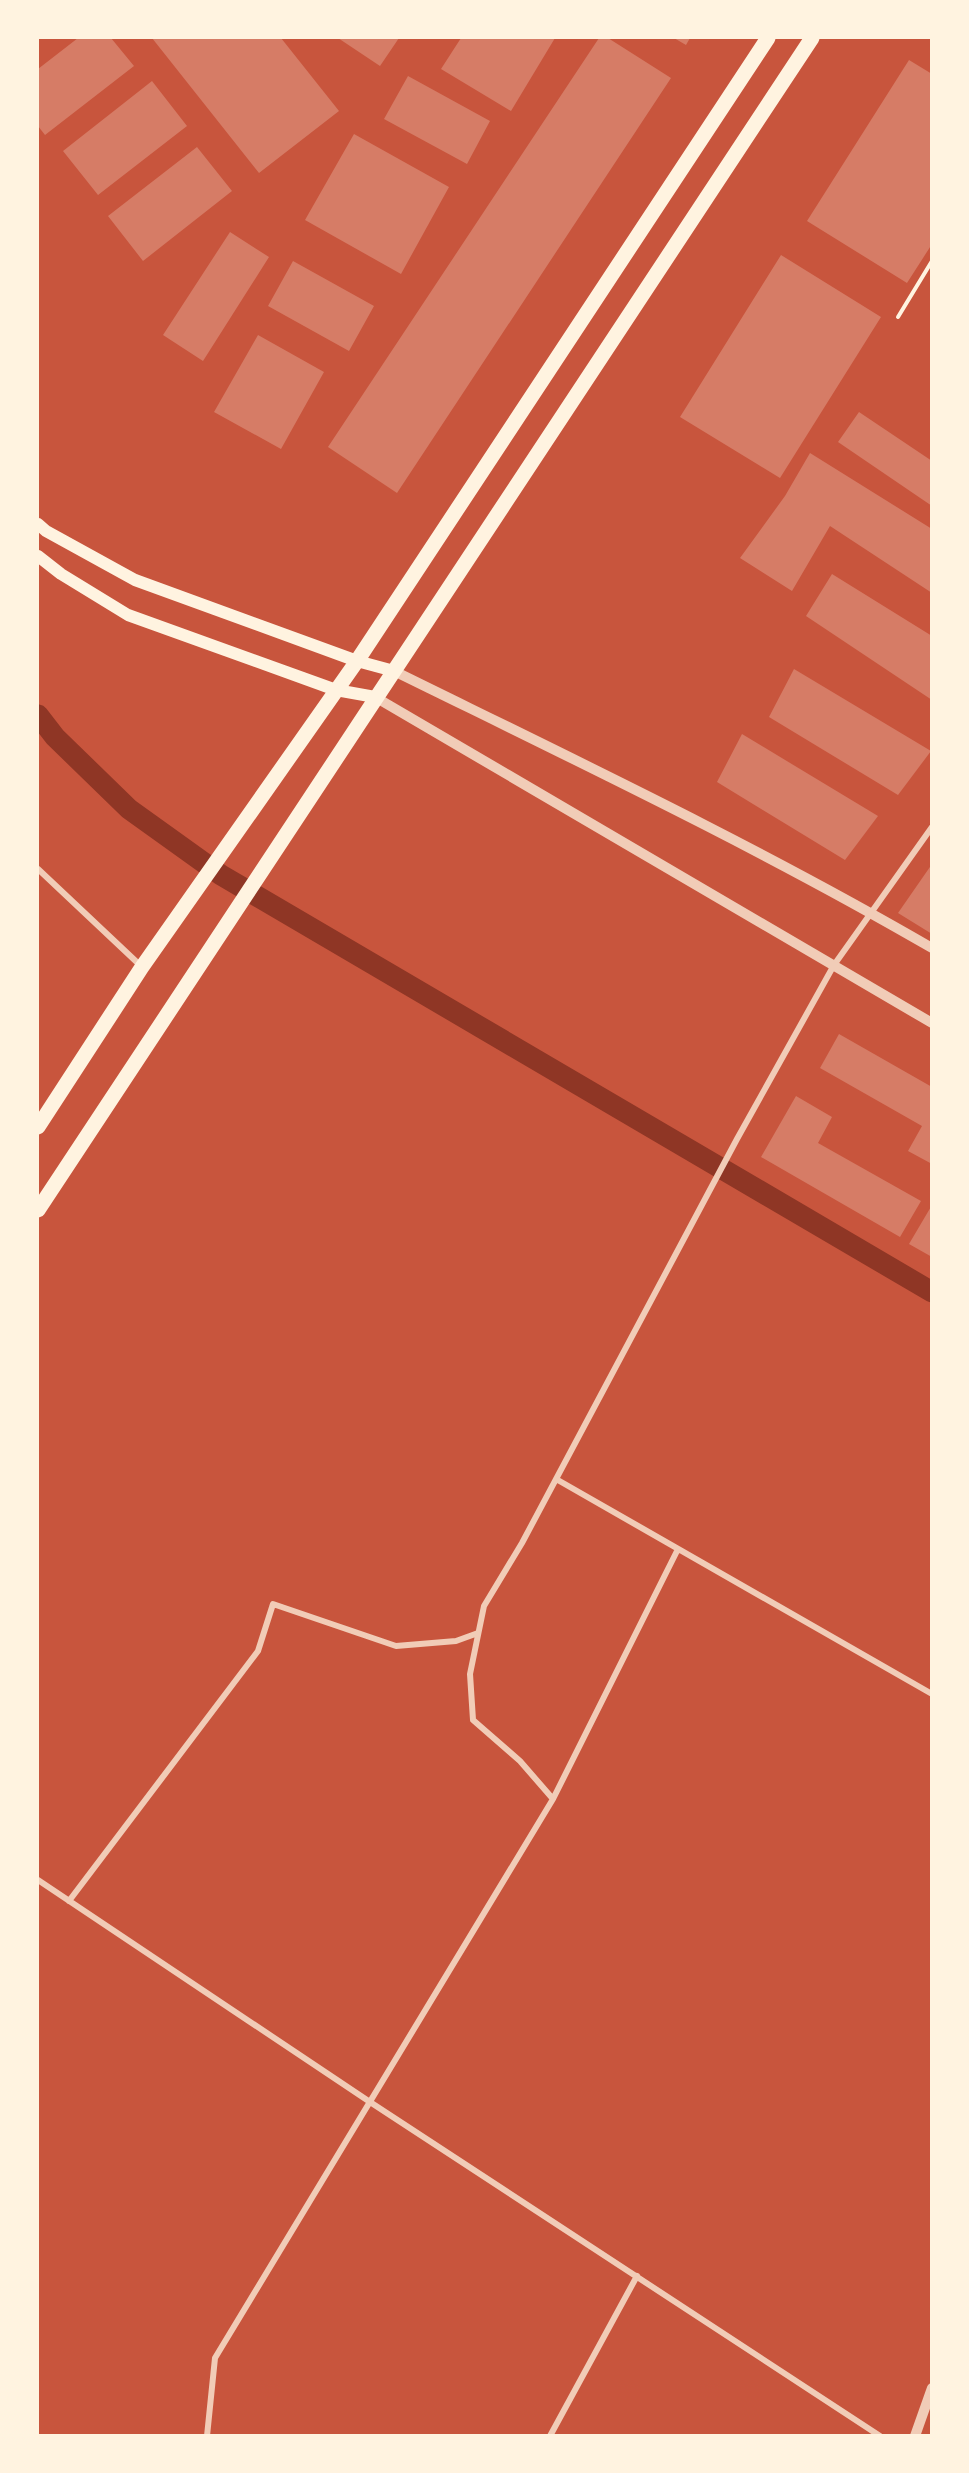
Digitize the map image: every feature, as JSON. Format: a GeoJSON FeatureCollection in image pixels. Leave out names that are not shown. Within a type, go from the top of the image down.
{"type":"FeatureCollection","features":[{"type":"Feature","properties":{"kind":"main road"},"geometry":{"type":"LineString","coordinates":[[38,1127],[142,967],[357,661],[768,38]]}},
{"type":"Feature","properties":{"kind":"main road"},"geometry":{"type":"LineString","coordinates":[[38,1210],[812,38]]}},
{"type":"Feature","properties":{"kind":"main road"},"geometry":{"type":"LineString","coordinates":[[38,524],[46,531],[135,580],[357,661],[394,671]]}},
{"type":"Feature","properties":{"kind":"main road"},"geometry":{"type":"LineString","coordinates":[[38,556],[61,574],[128,615],[336,690],[375,698]]}},
{"type":"Feature","properties":{"kind":"street"},"geometry":{"type":"LineString","coordinates":[[394,671],[633,789],[871,913],[932,948]]}},
{"type":"Feature","properties":{"kind":"street"},"geometry":{"type":"LineString","coordinates":[[375,698],[932,1023]]}},
{"type":"Feature","properties":{"kind":"street"},"geometry":{"type":"LineString","coordinates":[[553,1799],[520,1761],[473,1720],[470,1674],[484,1606],[522,1543],[737,1139],[834,965],[932,827]]}},
{"type":"Feature","properties":{"kind":"street"},"geometry":{"type":"LineString","coordinates":[[38,869],[142,967]]}},
{"type":"Feature","properties":{"kind":"street"},"geometry":{"type":"LineString","coordinates":[[556,1479],[932,1694]]}},
{"type":"Feature","properties":{"kind":"street"},"geometry":{"type":"LineString","coordinates":[[207,2436],[215,2358],[553,1799],[678,1549]]}},
{"type":"Feature","properties":{"kind":"street"},"geometry":{"type":"LineString","coordinates":[[69,1901],[258,1651],[273,1604],[396,1646],[456,1641],[478,1633]]}},
{"type":"Feature","properties":{"kind":"street"},"geometry":{"type":"LineString","coordinates":[[38,1880],[370,2102],[880,2436]]}},
{"type":"Feature","properties":{"kind":"street"},"geometry":{"type":"LineString","coordinates":[[550,2436],[636,2276]]}},
{"type":"Feature","properties":{"kind":"street"},"geometry":{"type":"LineString","coordinates":[[915,2436],[932,2388]]}},
{"type":"Feature","properties":{"kind":"path"},"geometry":{"type":"LineString","coordinates":[[898,317],[932,261]]}},
{"type":"Feature","properties":{"kind":"building"},"geometry":{"type":"Polygon","coordinates":[[[78,38],[111,38],[134,66],[45,135],[38,126],[38,69],[78,38]]]}},
{"type":"Feature","properties":{"kind":"building"},"geometry":{"type":"Polygon","coordinates":[[[152,38],[281,38],[339,111],[259,173],[152,38]]]}},
{"type":"Feature","properties":{"kind":"building"},"geometry":{"type":"Polygon","coordinates":[[[338,38],[399,38],[380,66],[338,38]]]}},
{"type":"Feature","properties":{"kind":"building"},"geometry":{"type":"Polygon","coordinates":[[[461,38],[555,38],[511,111],[441,69],[461,38]]]}},
{"type":"Feature","properties":{"kind":"building"},"geometry":{"type":"Polygon","coordinates":[[[599,38],[608,38],[671,78],[397,493],[328,447],[599,38]]]}},
{"type":"Feature","properties":{"kind":"building"},"geometry":{"type":"Polygon","coordinates":[[[674,38],[690,38],[686,45],[674,38]]]}},
{"type":"Feature","properties":{"kind":"building"},"geometry":{"type":"Polygon","coordinates":[[[909,60],[932,74],[932,244],[907,283],[807,221],[909,60]]]}},
{"type":"Feature","properties":{"kind":"building"},"geometry":{"type":"Polygon","coordinates":[[[408,76],[490,121],[467,164],[384,119],[408,76]]]}},
{"type":"Feature","properties":{"kind":"building"},"geometry":{"type":"Polygon","coordinates":[[[152,81],[187,126],[98,195],[63,151],[152,81]]]}},
{"type":"Feature","properties":{"kind":"building"},"geometry":{"type":"Polygon","coordinates":[[[354,134],[449,187],[401,274],[305,220],[354,134]]]}},
{"type":"Feature","properties":{"kind":"building"},"geometry":{"type":"Polygon","coordinates":[[[197,147],[232,191],[143,261],[108,216],[197,147]]]}},
{"type":"Feature","properties":{"kind":"building"},"geometry":{"type":"Polygon","coordinates":[[[230,232],[269,257],[203,361],[163,335],[230,232]]]}},
{"type":"Feature","properties":{"kind":"building"},"geometry":{"type":"Polygon","coordinates":[[[781,255],[881,317],[780,478],[680,417],[781,255]]]}},
{"type":"Feature","properties":{"kind":"building"},"geometry":{"type":"Polygon","coordinates":[[[293,261],[374,306],[349,351],[268,306],[293,261]]]}},
{"type":"Feature","properties":{"kind":"building"},"geometry":{"type":"Polygon","coordinates":[[[258,335],[324,372],[281,449],[214,412],[258,335]]]}},
{"type":"Feature","properties":{"kind":"building"},"geometry":{"type":"Polygon","coordinates":[[[859,412],[932,461],[932,506],[838,442],[859,412]]]}},
{"type":"Feature","properties":{"kind":"building"},"geometry":{"type":"Polygon","coordinates":[[[810,453],[932,529],[932,593],[830,526],[792,591],[740,558],[785,496],[810,453]]]}},
{"type":"Feature","properties":{"kind":"building"},"geometry":{"type":"Polygon","coordinates":[[[832,574],[932,636],[932,700],[806,616],[832,574]]]}},
{"type":"Feature","properties":{"kind":"building"},"geometry":{"type":"Polygon","coordinates":[[[794,669],[931,751],[898,795],[769,717],[794,669]]]}},
{"type":"Feature","properties":{"kind":"building"},"geometry":{"type":"Polygon","coordinates":[[[742,734],[878,816],[845,860],[717,782],[742,734]]]}},
{"type":"Feature","properties":{"kind":"building"},"geometry":{"type":"Polygon","coordinates":[[[932,864],[932,934],[898,913],[932,864]]]}},
{"type":"Feature","properties":{"kind":"building"},"geometry":{"type":"Polygon","coordinates":[[[839,1034],[932,1087],[932,1164],[908,1151],[922,1126],[820,1068],[839,1034]]]}},
{"type":"Feature","properties":{"kind":"building"},"geometry":{"type":"Polygon","coordinates":[[[796,1096],[832,1117],[818,1143],[921,1201],[900,1237],[761,1157],[796,1096]]]}},
{"type":"Feature","properties":{"kind":"building"},"geometry":{"type":"Polygon","coordinates":[[[932,1205],[932,1257],[909,1244],[932,1205]]]}},
{"type":"Feature","properties":{"kind":"waterway"},"geometry":{"type":"LineString","coordinates":[[38,715],[55,737],[129,809],[221,875],[932,1292]]}}]}
